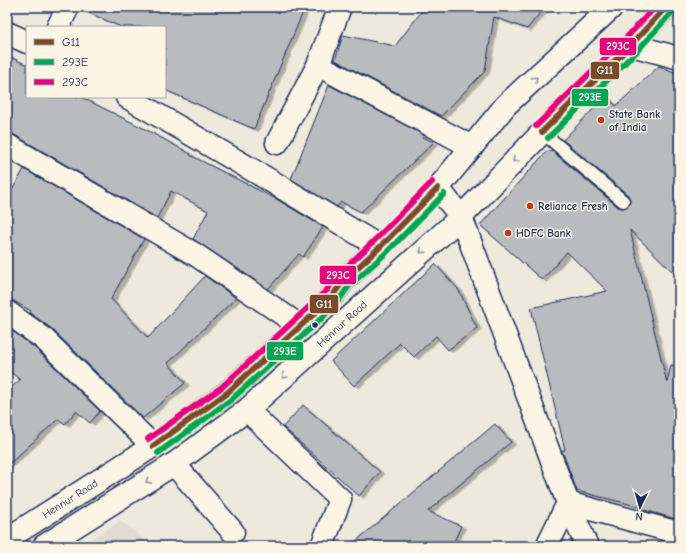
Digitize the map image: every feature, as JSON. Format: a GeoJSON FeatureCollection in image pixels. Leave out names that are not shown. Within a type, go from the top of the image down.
{"type":"FeatureCollection","features":[{"type":"Feature","properties":{"kind":"street"},"geometry":{"type":"LineString","coordinates":[[58,26],[68,7]]}},
{"type":"Feature","properties":{"kind":"street"},"geometry":{"type":"LineString","coordinates":[[277,143],[318,65],[340,7]]}},
{"type":"Feature","properties":{"kind":"street","name":"Hennur Road"},"geometry":{"type":"LineString","coordinates":[[7,539],[153,446],[227,393],[316,312],[333,295],[343,281],[380,247],[438,188],[506,105],[612,7]]}},
{"type":"Feature","properties":{"kind":"street","name":"Hennur Road"},"geometry":{"type":"LineString","coordinates":[[44,546],[174,464],[246,410],[461,217],[542,132],[631,45],[666,7]]}},
{"type":"Feature","properties":{"kind":"street"},"geometry":{"type":"LineString","coordinates":[[7,33],[26,42]]}},
{"type":"Feature","properties":{"kind":"street"},"geometry":{"type":"LineString","coordinates":[[631,45],[679,58]]}},
{"type":"Feature","properties":{"kind":"street"},"geometry":{"type":"LineString","coordinates":[[318,65],[472,147]]}},
{"type":"Feature","properties":{"kind":"street"},"geometry":{"type":"LineString","coordinates":[[129,98],[266,178],[380,247]]}},
{"type":"Feature","properties":{"kind":"street"},"geometry":{"type":"LineString","coordinates":[[7,145],[196,255],[300,326]]}},
{"type":"Feature","properties":{"kind":"street"},"geometry":{"type":"LineString","coordinates":[[438,188],[461,217],[568,502],[587,546]]}},
{"type":"Feature","properties":{"kind":"street"},"geometry":{"type":"LineString","coordinates":[[7,312],[43,338],[153,446]]}},
{"type":"Feature","properties":{"kind":"street"},"geometry":{"type":"LineString","coordinates":[[246,410],[340,499],[322,546]]}},
{"type":"Feature","properties":{"kind":"street"},"geometry":{"type":"LineString","coordinates":[[174,464],[233,532]]}},
{"type":"Feature","properties":{"kind":"street"},"geometry":{"type":"LineString","coordinates":[[568,502],[679,533]]}},
{"type":"Feature","properties":{"kind":"street"},"geometry":{"type":"LineString","coordinates":[[548,546],[568,502]]}},
{"type":"Feature","properties":{"kind":"lane"},"geometry":{"type":"LineString","coordinates":[[542,132],[623,201]]}},
{"type":"Feature","properties":{"kind":"shaded area"},"geometry":{"type":"Polygon","coordinates":[[[120,521],[153,546],[81,546],[120,521]]]}},
{"type":"Feature","properties":{"kind":"building"},"geometry":{"type":"Polygon","coordinates":[[[80,7],[305,7],[254,129],[166,90],[166,26],[119,26],[80,9],[80,7]]]}},
{"type":"Feature","properties":{"kind":"building"},"geometry":{"type":"Polygon","coordinates":[[[425,7],[545,7],[527,29],[494,17],[485,71],[441,116],[335,60],[343,35],[395,46],[425,7]]]}},
{"type":"Feature","properties":{"kind":"building"},"geometry":{"type":"Polygon","coordinates":[[[7,55],[26,64],[26,98],[83,98],[143,128],[191,154],[190,155],[278,200],[323,227],[303,257],[299,254],[268,289],[193,239],[208,211],[171,191],[157,218],[13,134],[7,133],[7,55]]]}},
{"type":"Feature","properties":{"kind":"building"},"geometry":{"type":"Polygon","coordinates":[[[659,66],[679,74],[679,278],[630,230],[667,383],[671,365],[679,366],[679,520],[641,509],[641,507],[577,491],[562,451],[565,450],[531,308],[607,291],[567,252],[542,280],[480,225],[548,150],[551,152],[552,151],[618,207],[622,208],[628,206],[630,202],[628,195],[563,140],[606,96],[616,106],[659,66]]]}},
{"type":"Feature","properties":{"kind":"building"},"geometry":{"type":"Polygon","coordinates":[[[329,85],[424,135],[422,137],[434,142],[361,212],[341,202],[337,207],[291,179],[329,85]]]}},
{"type":"Feature","properties":{"kind":"building"},"geometry":{"type":"Polygon","coordinates":[[[24,169],[144,239],[111,299],[148,338],[205,276],[236,298],[168,363],[185,383],[143,418],[52,329],[30,313],[31,311],[7,297],[7,199],[24,169]]]}},
{"type":"Feature","properties":{"kind":"building"},"geometry":{"type":"Polygon","coordinates":[[[435,264],[458,289],[477,328],[448,350],[436,336],[414,357],[400,343],[354,386],[331,361],[435,264]]]}},
{"type":"Feature","properties":{"kind":"building"},"geometry":{"type":"Polygon","coordinates":[[[14,332],[35,348],[100,411],[90,423],[76,411],[65,424],[58,419],[7,466],[7,391],[20,380],[7,369],[7,341],[14,332]]]}},
{"type":"Feature","properties":{"kind":"building"},"geometry":{"type":"Polygon","coordinates":[[[303,405],[380,472],[359,496],[283,427],[303,405]]]}},
{"type":"Feature","properties":{"kind":"building"},"geometry":{"type":"Polygon","coordinates":[[[495,424],[511,442],[428,511],[461,526],[452,546],[350,546],[495,424]]]}},
{"type":"Feature","properties":{"kind":"transit line","name":"293C"},"geometry":{"type":"LineString","coordinates":[[536,126],[625,39],[655,7]]}},
{"type":"Feature","properties":{"kind":"transit line","name":"G11"},"geometry":{"type":"LineString","coordinates":[[542,132],[631,45],[666,7]]}},
{"type":"Feature","properties":{"kind":"transit line","name":"293E"},"geometry":{"type":"LineString","coordinates":[[548,138],[637,51],[672,12]]}},
{"type":"Feature","properties":{"kind":"transit line","name":"293C"},"geometry":{"type":"LineString","coordinates":[[148,439],[222,387],[327,290],[338,275],[432,182]]}},
{"type":"Feature","properties":{"kind":"transit line","name":"G11"},"geometry":{"type":"LineString","coordinates":[[153,446],[227,393],[316,312],[333,295],[343,281],[380,247],[438,188]]}},
{"type":"Feature","properties":{"kind":"transit line","name":"293E"},"geometry":{"type":"LineString","coordinates":[[158,453],[232,399],[322,318],[339,300],[349,286],[386,253],[444,194]]}},
{"type":"Feature","properties":{"kind":"place","name":"State Bank of India"},"geometry":{"type":"Point","coordinates":[601,120]}},
{"type":"Feature","properties":{"kind":"place","name":"Reliance Fresh"},"geometry":{"type":"Point","coordinates":[530,206]}},
{"type":"Feature","properties":{"kind":"place","name":"HDFC Bank"},"geometry":{"type":"Point","coordinates":[508,233]}}]}
